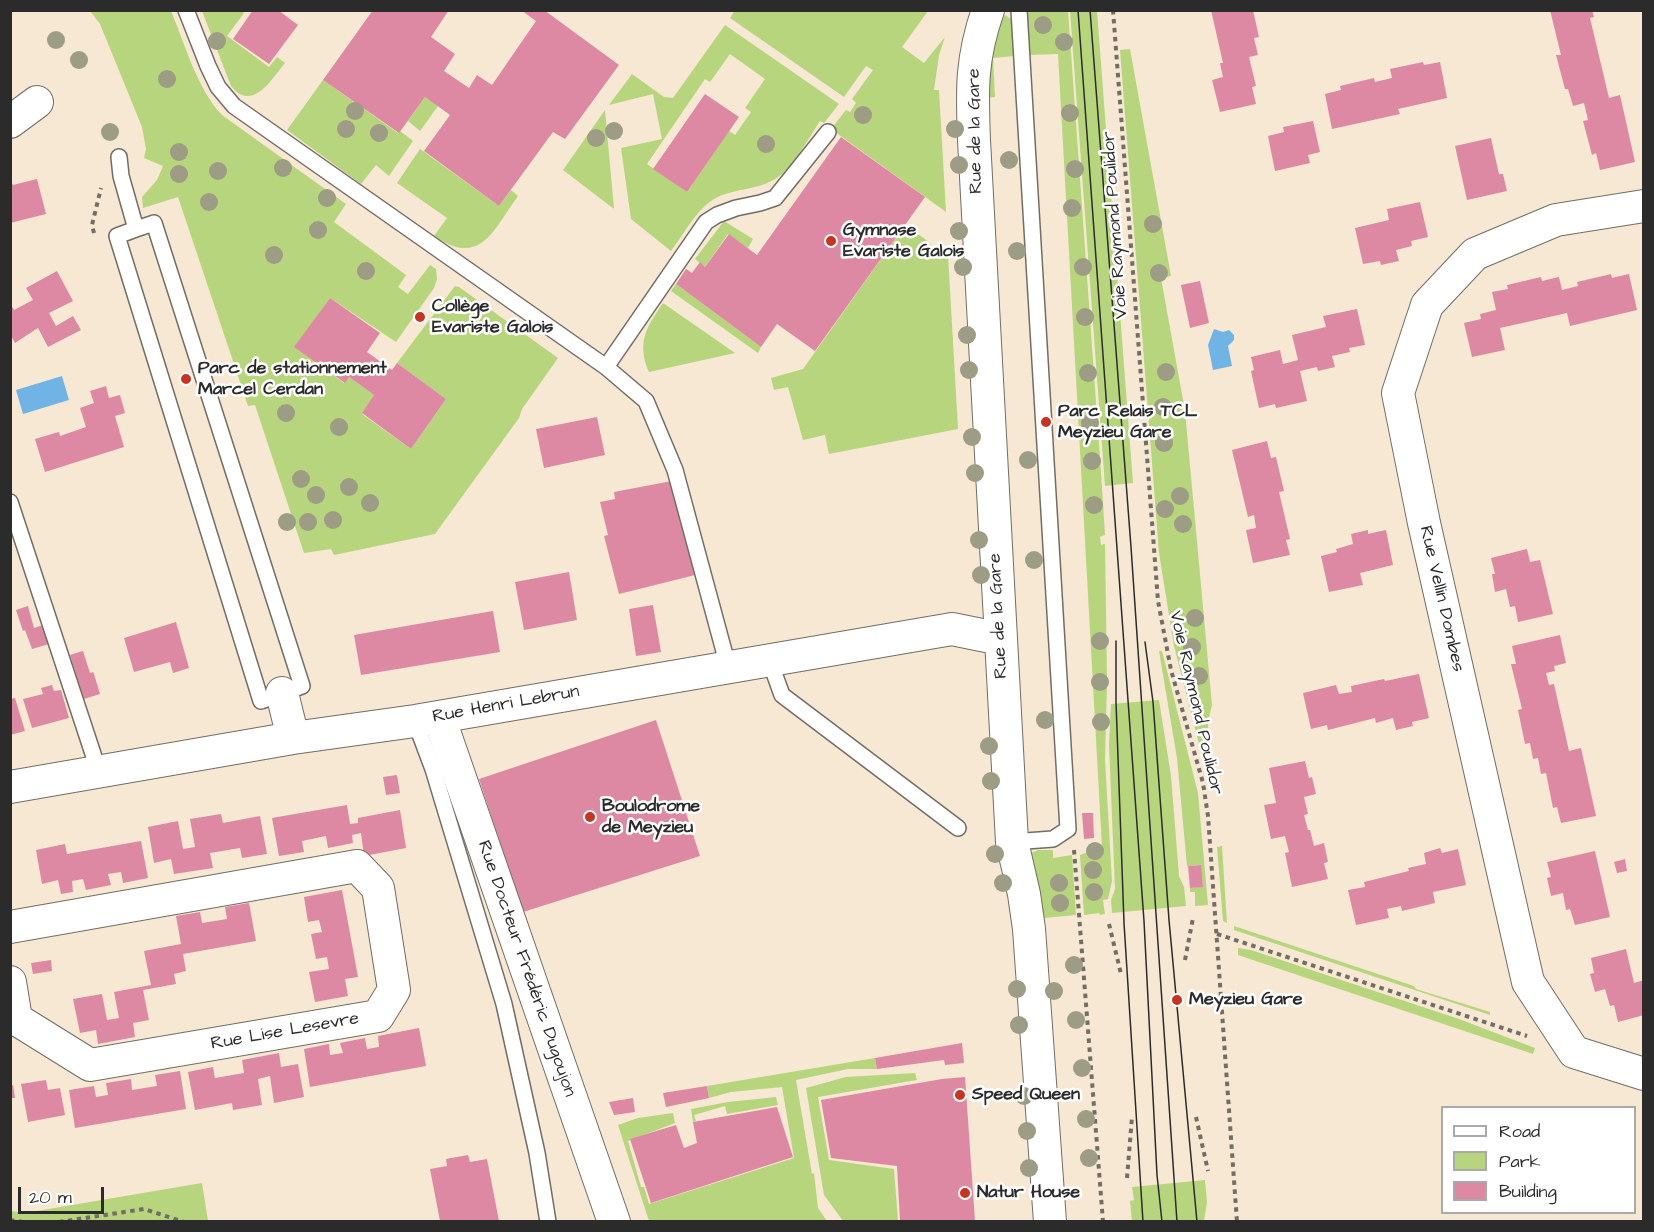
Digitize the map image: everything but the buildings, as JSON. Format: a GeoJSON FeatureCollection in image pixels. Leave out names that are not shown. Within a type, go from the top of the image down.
{"type":"FeatureCollection","features":[{"type":"Feature","properties":{"kind":"street","name":"Rue de la Gare"},"geometry":{"type":"LineString","coordinates":[[988,10],[978,39],[973,69],[972,101],[1012,842],[1024,894],[1029,929],[1050,1221]]}},
{"type":"Feature","properties":{"kind":"street"},"geometry":{"type":"LineString","coordinates":[[10,122],[37,102]]}},
{"type":"Feature","properties":{"kind":"street","name":"Rue Vellin Dombes"},"geometry":{"type":"LineString","coordinates":[[1574,1052],[1528,982],[1424,523],[1398,393],[1427,305],[1475,254],[1556,220],[1644,206]]}},
{"type":"Feature","properties":{"kind":"street","name":"Rue Henri Lebrun"},"geometry":{"type":"LineString","coordinates":[[10,787],[293,738],[427,719],[952,629],[1000,639]]}},
{"type":"Feature","properties":{"kind":"street"},"geometry":{"type":"LineString","coordinates":[[282,693],[293,738]]}},
{"type":"Feature","properties":{"kind":"street","name":"Rue Docteur Frédéric Dugoujon"},"geometry":{"type":"LineString","coordinates":[[427,719],[614,1221]]}},
{"type":"Feature","properties":{"kind":"street","name":"Rue Lise Lesevre"},"geometry":{"type":"LineString","coordinates":[[10,927],[357,866],[378,888],[394,990],[378,1016],[90,1065],[13,1019],[10,982]]}},
{"type":"Feature","properties":{"kind":"street"},"geometry":{"type":"LineString","coordinates":[[1574,1052],[1644,1074]]}},
{"type":"Feature","properties":{"kind":"lane"},"geometry":{"type":"LineString","coordinates":[[186,10],[218,87],[234,105],[606,367],[646,401],[675,470],[728,666]]}},
{"type":"Feature","properties":{"kind":"lane"},"geometry":{"type":"LineString","coordinates":[[1012,842],[1053,839],[1068,829],[1019,10]]}},
{"type":"Feature","properties":{"kind":"lane"},"geometry":{"type":"LineString","coordinates":[[606,367],[706,222],[736,208],[760,204],[775,198],[828,132]]}},
{"type":"Feature","properties":{"kind":"lane"},"geometry":{"type":"LineString","coordinates":[[119,157],[123,185],[136,229]]}},
{"type":"Feature","properties":{"kind":"lane"},"geometry":{"type":"LineString","coordinates":[[154,223],[302,686],[261,701],[117,236],[136,229],[154,223]]}},
{"type":"Feature","properties":{"kind":"lane"},"geometry":{"type":"LineString","coordinates":[[10,502],[99,772]]}},
{"type":"Feature","properties":{"kind":"lane"},"geometry":{"type":"LineString","coordinates":[[769,659],[782,695],[958,828]]}},
{"type":"Feature","properties":{"kind":"lane"},"geometry":{"type":"LineString","coordinates":[[427,719],[433,769],[504,1004],[537,1153],[548,1221]]}},
{"type":"Feature","properties":{"kind":"path","name":"Voie Raymond Poulidor"},"geometry":{"type":"LineString","coordinates":[[1113,10],[1158,601],[1171,670],[1203,783],[1208,816],[1237,1221]]}},
{"type":"Feature","properties":{"kind":"path"},"geometry":{"type":"LineString","coordinates":[[1068,829],[1074,848],[1103,1221]]}},
{"type":"Feature","properties":{"kind":"path"},"geometry":{"type":"LineString","coordinates":[[1185,960],[1192,918]]}},
{"type":"Feature","properties":{"kind":"path"},"geometry":{"type":"LineString","coordinates":[[1109,924],[1121,974]]}},
{"type":"Feature","properties":{"kind":"path"},"geometry":{"type":"LineString","coordinates":[[1217,934],[1574,1052]]}},
{"type":"Feature","properties":{"kind":"path"},"geometry":{"type":"LineString","coordinates":[[1127,1178],[1132,1117]]}},
{"type":"Feature","properties":{"kind":"path"},"geometry":{"type":"LineString","coordinates":[[1196,1117],[1208,1171]]}},
{"type":"Feature","properties":{"kind":"path"},"geometry":{"type":"LineString","coordinates":[[59,1221],[144,1209],[184,1221]]}},
{"type":"Feature","properties":{"kind":"path"},"geometry":{"type":"LineString","coordinates":[[10,1220],[24,1221]]}},
{"type":"Feature","properties":{"kind":"green space"},"geometry":{"type":"Polygon","coordinates":[[[735,10],[928,11],[902,47],[924,63],[945,37],[939,55],[934,90],[939,90],[946,212],[831,129],[846,110],[850,112],[856,103],[852,99],[873,70],[866,66],[844,97],[730,18],[735,10]]]}},
{"type":"Feature","properties":{"kind":"green space"},"geometry":{"type":"Polygon","coordinates":[[[90,11],[171,11],[205,92],[222,115],[346,204],[334,222],[406,275],[398,287],[408,294],[430,265],[436,269],[437,279],[434,288],[396,342],[330,298],[295,347],[344,383],[349,377],[374,395],[362,414],[411,449],[446,399],[397,363],[455,286],[558,358],[522,409],[519,418],[435,534],[334,555],[331,549],[304,553],[255,405],[248,406],[178,197],[143,208],[142,197],[157,180],[163,166],[144,158],[146,149],[142,127],[100,24],[90,11]]]}},
{"type":"Feature","properties":{"kind":"green space"},"geometry":{"type":"Polygon","coordinates":[[[202,11],[241,11],[244,13],[227,36],[269,67],[277,57],[285,63],[261,91],[246,96],[231,86],[202,11]]]}},
{"type":"Feature","properties":{"kind":"green space"},"geometry":{"type":"Polygon","coordinates":[[[1027,11],[1068,11],[1105,535],[1100,537],[1101,545],[1105,544],[1107,681],[1105,760],[1112,881],[1108,899],[1103,900],[1105,914],[1100,915],[1099,913],[1084,915],[1080,855],[1102,847],[1058,54],[1029,55],[1027,11]]]}},
{"type":"Feature","properties":{"kind":"green space"},"geometry":{"type":"Polygon","coordinates":[[[1070,11],[1097,11],[1133,483],[1105,486],[1070,11]]]}},
{"type":"Feature","properties":{"kind":"green space"},"geometry":{"type":"Polygon","coordinates":[[[1005,15],[1011,19],[1014,56],[993,58],[995,97],[987,98],[996,34],[1005,15]]]}},
{"type":"Feature","properties":{"kind":"green space"},"geometry":{"type":"Polygon","coordinates":[[[725,25],[839,104],[824,123],[820,121],[798,156],[782,174],[766,183],[724,195],[709,202],[671,251],[631,219],[621,148],[662,139],[653,94],[609,105],[632,74],[664,97],[673,98],[725,25]],[[730,54],[710,82],[705,79],[647,164],[687,192],[729,131],[735,135],[751,112],[745,108],[765,79],[730,54]]]}},
{"type":"Feature","properties":{"kind":"green space"},"geometry":{"type":"Polygon","coordinates":[[[1130,49],[1171,276],[1161,278],[1185,411],[1212,705],[1208,722],[1210,787],[1174,646],[1159,553],[1120,50],[1130,49]]]}},
{"type":"Feature","properties":{"kind":"green space"},"geometry":{"type":"Polygon","coordinates":[[[323,80],[413,141],[389,176],[376,165],[361,184],[287,130],[323,80]]]}},
{"type":"Feature","properties":{"kind":"green space"},"geometry":{"type":"Polygon","coordinates":[[[425,97],[438,106],[420,131],[408,121],[425,97]]]}},
{"type":"Feature","properties":{"kind":"green space"},"geometry":{"type":"Polygon","coordinates":[[[605,110],[614,209],[563,170],[605,110]]]}},
{"type":"Feature","properties":{"kind":"green space"},"geometry":{"type":"Polygon","coordinates":[[[420,149],[499,206],[511,190],[518,196],[484,241],[475,246],[463,248],[450,245],[434,236],[447,218],[397,183],[420,149]]]}},
{"type":"Feature","properties":{"kind":"green space"},"geometry":{"type":"Polygon","coordinates":[[[724,221],[753,239],[748,248],[728,234],[705,267],[695,259],[724,221]]]}},
{"type":"Feature","properties":{"kind":"green space"},"geometry":{"type":"Polygon","coordinates":[[[905,225],[925,239],[943,258],[948,255],[958,429],[829,454],[825,435],[803,440],[788,387],[774,390],[771,378],[803,369],[905,225]]]}},
{"type":"Feature","properties":{"kind":"green space"},"geometry":{"type":"Polygon","coordinates":[[[676,284],[761,347],[758,353],[671,291],[676,284]]]}},
{"type":"Feature","properties":{"kind":"green space"},"geometry":{"type":"Polygon","coordinates":[[[663,303],[735,353],[649,372],[645,362],[643,343],[652,319],[663,303]]]}},
{"type":"Feature","properties":{"kind":"green space"},"geometry":{"type":"Polygon","coordinates":[[[1159,651],[1162,651],[1198,793],[1208,905],[1195,906],[1195,892],[1190,892],[1190,888],[1203,886],[1200,865],[1187,866],[1177,758],[1159,651]]]}},
{"type":"Feature","properties":{"kind":"green space"},"geometry":{"type":"Polygon","coordinates":[[[1159,700],[1171,776],[1179,876],[1184,887],[1186,906],[1112,913],[1111,900],[1115,889],[1109,744],[1111,704],[1159,700]]]}},
{"type":"Feature","properties":{"kind":"green space"},"geometry":{"type":"Polygon","coordinates":[[[1222,846],[1227,923],[1223,921],[1217,847],[1222,846]]]}},
{"type":"Feature","properties":{"kind":"green space"},"geometry":{"type":"Polygon","coordinates":[[[1038,850],[1053,850],[1053,858],[1072,855],[1076,915],[1044,918],[1031,857],[1031,853],[1038,850]]]}},
{"type":"Feature","properties":{"kind":"green space"},"geometry":{"type":"Polygon","coordinates":[[[1234,926],[1490,1012],[1490,1015],[1234,930],[1234,926]]]}},
{"type":"Feature","properties":{"kind":"green space"},"geometry":{"type":"Polygon","coordinates":[[[1238,948],[1251,950],[1459,1019],[1535,1048],[1533,1054],[1238,955],[1238,948]]]}},
{"type":"Feature","properties":{"kind":"green space"},"geometry":{"type":"Polygon","coordinates":[[[875,1058],[877,1069],[848,1069],[796,1080],[812,1174],[814,1173],[818,1208],[827,1221],[649,1221],[618,1125],[638,1118],[673,1113],[675,1123],[628,1141],[641,1187],[644,1187],[649,1204],[794,1158],[782,1087],[731,1092],[709,1098],[707,1086],[875,1058]]]}},
{"type":"Feature","properties":{"kind":"green space"},"geometry":{"type":"Polygon","coordinates":[[[915,1073],[917,1080],[818,1097],[829,1160],[894,1169],[898,1221],[843,1221],[824,1195],[806,1088],[846,1077],[915,1073]]]}},
{"type":"Feature","properties":{"kind":"green space"},"geometry":{"type":"Polygon","coordinates":[[[776,1097],[778,1105],[727,1114],[725,1106],[694,1115],[696,1121],[693,1122],[691,1109],[776,1097]]]}},
{"type":"Feature","properties":{"kind":"green space"},"geometry":{"type":"Polygon","coordinates":[[[1205,1180],[1207,1202],[1204,1221],[1132,1221],[1130,1201],[1134,1200],[1132,1187],[1205,1180]]]}},
{"type":"Feature","properties":{"kind":"green space"},"geometry":{"type":"Polygon","coordinates":[[[202,1183],[208,1221],[11,1221],[11,1211],[25,1213],[202,1183]]]}},
{"type":"Feature","properties":{"kind":"water"},"geometry":{"type":"Polygon","coordinates":[[[1214,329],[1223,332],[1229,330],[1234,335],[1234,340],[1228,346],[1232,366],[1213,370],[1208,345],[1214,329]]]}},
{"type":"Feature","properties":{"kind":"water"},"geometry":{"type":"Polygon","coordinates":[[[62,376],[69,400],[23,414],[16,390],[62,376]]]}},
{"type":"Feature","properties":{"kind":"tram line"},"geometry":{"type":"LineString","coordinates":[[1078,10],[1144,921],[1157,1175],[1162,1222]]}},
{"type":"Feature","properties":{"kind":"tram line"},"geometry":{"type":"LineString","coordinates":[[1090,10],[1131,547],[1177,1222]]}},
{"type":"Feature","properties":{"kind":"tram line"},"geometry":{"type":"LineString","coordinates":[[1116,641],[1124,923],[1143,1222]]}},
{"type":"Feature","properties":{"kind":"tram line"},"geometry":{"type":"LineString","coordinates":[[1145,642],[1153,702],[1169,920],[1197,1222]]}},
{"type":"Feature","properties":{"kind":"place","name":"Gymnase Evariste Galois"},"geometry":{"type":"Point","coordinates":[831,241]}},
{"type":"Feature","properties":{"kind":"place","name":"Collège Evariste Galois"},"geometry":{"type":"Point","coordinates":[420,317]}},
{"type":"Feature","properties":{"kind":"place","name":"Parc de stationnement Marcel Cerdan"},"geometry":{"type":"Point","coordinates":[186,379]}},
{"type":"Feature","properties":{"kind":"place","name":"Parc Relais TCL Meyzieu Gare"},"geometry":{"type":"Point","coordinates":[1046,422]}},
{"type":"Feature","properties":{"kind":"place","name":"Boulodrome de Meyzieu"},"geometry":{"type":"Point","coordinates":[590,817]}},
{"type":"Feature","properties":{"kind":"place","name":"Meyzieu Gare"},"geometry":{"type":"Point","coordinates":[1177,1000]}},
{"type":"Feature","properties":{"kind":"place","name":"Speed Queen"},"geometry":{"type":"Point","coordinates":[960,1095]}},
{"type":"Feature","properties":{"kind":"place","name":"Natur House"},"geometry":{"type":"Point","coordinates":[965,1193]}}]}
